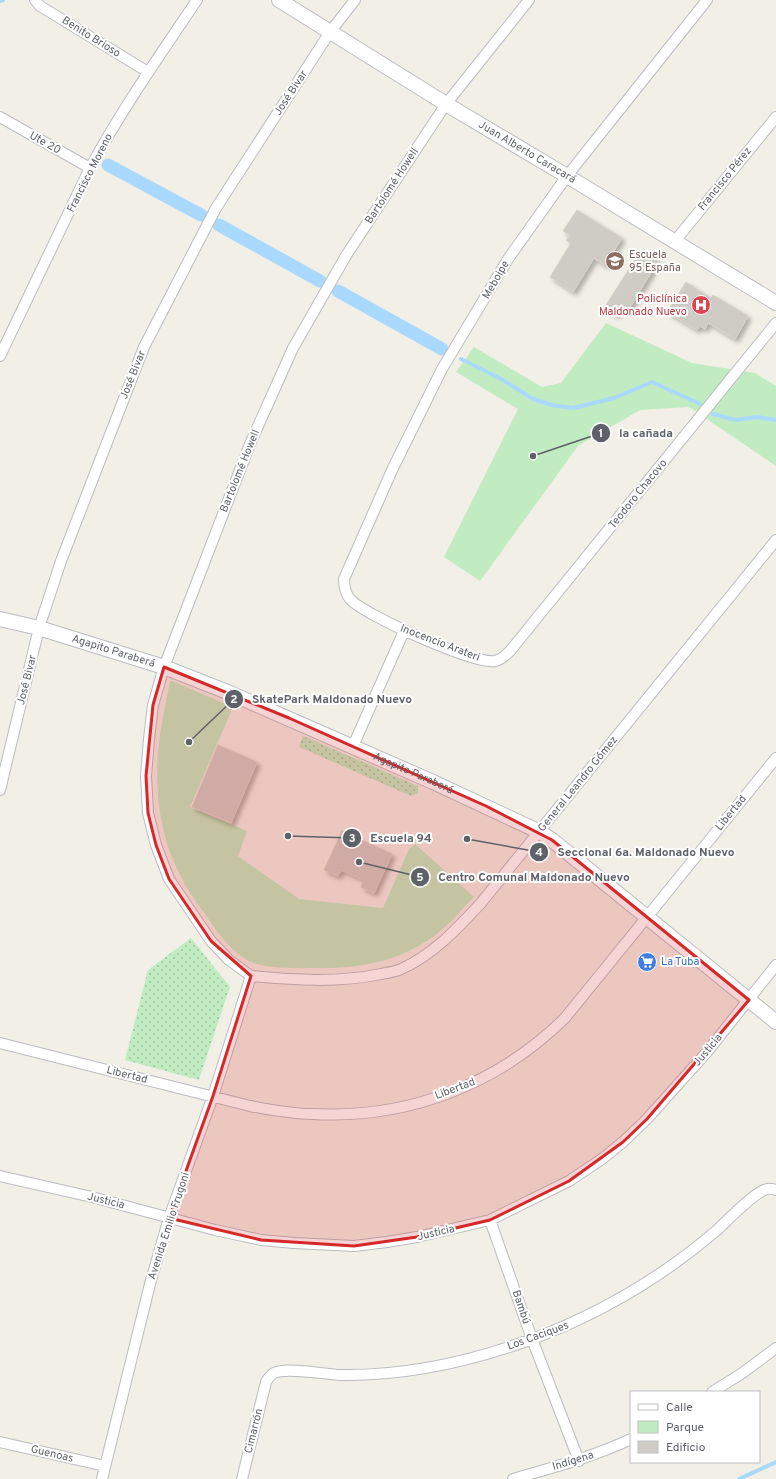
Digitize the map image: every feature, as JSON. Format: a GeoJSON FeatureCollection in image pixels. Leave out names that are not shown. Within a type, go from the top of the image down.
{"type":"FeatureCollection","features":[{"type":"Feature","properties":{"kind":"street","name":"Benito Brioso"},"geometry":{"type":"LineString","coordinates":[[35,0],[40,6],[148,72]]}},
{"type":"Feature","properties":{"kind":"street","name":"Francisco Moreno"},"geometry":{"type":"LineString","coordinates":[[0,356],[102,146],[148,72],[197,0]]}},
{"type":"Feature","properties":{"kind":"street","name":"Juan Alberto Caracará"},"geometry":{"type":"LineString","coordinates":[[278,0],[446,104],[776,303]]}},
{"type":"Feature","properties":{"kind":"street","name":"José Bivar"},"geometry":{"type":"LineString","coordinates":[[0,790],[39,628],[61,561],[144,347],[216,208],[330,32],[355,0]]}},
{"type":"Feature","properties":{"kind":"street","name":"Bartolomé Howell"},"geometry":{"type":"LineString","coordinates":[[251,976],[229,960],[211,941],[169,879],[156,846],[148,813],[146,776],[153,705],[164,667],[250,444],[293,348],[347,254],[446,104],[529,0]]}},
{"type":"Feature","properties":{"kind":"street","name":"Meboipe"},"geometry":{"type":"LineString","coordinates":[[346,594],[344,579],[393,468],[442,369],[508,259],[567,176],[707,0]]}},
{"type":"Feature","properties":{"kind":"street","name":"Francisco Pérez"},"geometry":{"type":"LineString","coordinates":[[675,241],[776,117]]}},
{"type":"Feature","properties":{"kind":"street","name":"Ute 20"},"geometry":{"type":"LineString","coordinates":[[0,118],[90,168]]}},
{"type":"Feature","properties":{"kind":"street","name":"Teodoro Chacovo"},"geometry":{"type":"LineString","coordinates":[[496,661],[510,651],[776,323]]}},
{"type":"Feature","properties":{"kind":"street","name":"General Leandro Gómez"},"geometry":{"type":"LineString","coordinates":[[251,976],[315,980],[366,977],[398,970],[432,951],[461,925],[481,904],[776,540]]}},
{"type":"Feature","properties":{"kind":"street","name":"Inocencio Arateri"},"geometry":{"type":"LineString","coordinates":[[346,594],[358,606],[404,631],[475,658],[496,661]]}},
{"type":"Feature","properties":{"kind":"street","name":"Agapito Paraberá"},"geometry":{"type":"LineString","coordinates":[[0,619],[39,628],[164,667],[230,692],[486,806],[540,832],[552,840],[776,1022]]}},
{"type":"Feature","properties":{"kind":"street"},"geometry":{"type":"LineString","coordinates":[[353,746],[404,631]]}},
{"type":"Feature","properties":{"kind":"street","name":"Libertad"},"geometry":{"type":"LineString","coordinates":[[0,1043],[250,1106],[282,1112],[346,1114],[379,1111],[411,1105],[468,1086],[514,1060],[549,1033],[565,1018],[776,758]]}},
{"type":"Feature","properties":{"kind":"street","name":"Justicia"},"geometry":{"type":"LineString","coordinates":[[0,1176],[92,1197],[215,1230],[261,1240],[324,1246],[354,1246],[417,1237],[490,1220],[569,1180],[602,1159],[622,1142],[647,1119],[707,1052],[776,965]]}},
{"type":"Feature","properties":{"kind":"street","name":"Avenida Emilio Frugoni"},"geometry":{"type":"LineString","coordinates":[[102,1479],[150,1284],[169,1218],[213,1096],[251,976]]}},
{"type":"Feature","properties":{"kind":"street","name":"Los Caciques"},"geometry":{"type":"LineString","coordinates":[[266,1382],[274,1373],[284,1371],[340,1375],[421,1368],[502,1349],[532,1339],[588,1316],[636,1289],[676,1263],[757,1195],[768,1189],[775,1190]]}},
{"type":"Feature","properties":{"kind":"street","name":"Bambú"},"geometry":{"type":"LineString","coordinates":[[490,1220],[532,1339],[579,1460]]}},
{"type":"Feature","properties":{"kind":"street"},"geometry":{"type":"LineString","coordinates":[[714,1391],[742,1374],[776,1348]]}},
{"type":"Feature","properties":{"kind":"street","name":"Cimarrón"},"geometry":{"type":"LineString","coordinates":[[242,1479],[266,1382]]}},
{"type":"Feature","properties":{"kind":"street","name":"Indígena"},"geometry":{"type":"LineString","coordinates":[[513,1479],[579,1460],[630,1439]]}},
{"type":"Feature","properties":{"kind":"street","name":"Guenoas"},"geometry":{"type":"LineString","coordinates":[[0,1442],[105,1466]]}},
{"type":"Feature","properties":{"kind":"highlighted area"},"geometry":{"type":"Polygon","coordinates":[[[164,667],[289,718],[486,806],[552,840],[749,1000],[647,1119],[623,1142],[569,1181],[490,1220],[417,1237],[354,1246],[261,1240],[169,1218],[213,1096],[251,976],[211,941],[169,879],[156,845],[148,813],[146,776],[153,705],[164,667]]]}},
{"type":"Feature","properties":{"kind":"green space"},"geometry":{"type":"Polygon","coordinates":[[[606,323],[692,363],[755,373],[776,386],[776,466],[689,407],[640,410],[578,446],[480,581],[444,557],[518,409],[456,372],[474,347],[542,387],[561,383],[606,323]]]}},
{"type":"Feature","properties":{"kind":"green space"},"geometry":{"type":"Polygon","coordinates":[[[170,681],[233,707],[190,807],[247,831],[238,856],[299,899],[383,908],[409,849],[415,844],[474,897],[438,933],[411,950],[382,961],[351,967],[282,968],[254,963],[240,956],[218,933],[194,899],[172,858],[167,842],[160,810],[157,777],[161,728],[170,681]]]}},
{"type":"Feature","properties":{"kind":"green space"},"geometry":{"type":"Polygon","coordinates":[[[303,736],[418,786],[418,793],[411,796],[299,747],[303,736]]]}},
{"type":"Feature","properties":{"kind":"green space"},"geometry":{"type":"Polygon","coordinates":[[[191,938],[230,987],[199,1080],[125,1060],[148,970],[191,938]]]}},
{"type":"Feature","properties":{"kind":"building"},"geometry":{"type":"Polygon","coordinates":[[[577,210],[622,238],[605,265],[594,258],[573,292],[550,277],[571,243],[566,240],[570,235],[563,231],[577,210]]]}},
{"type":"Feature","properties":{"kind":"building"},"geometry":{"type":"Polygon","coordinates":[[[647,254],[658,261],[629,309],[622,305],[616,315],[604,308],[638,255],[644,258],[647,254]]]}},
{"type":"Feature","properties":{"kind":"building","name":"Policlínica Maldonado Nuevo"},"geometry":{"type":"Polygon","coordinates":[[[686,282],[711,298],[713,295],[748,316],[735,339],[708,323],[705,329],[700,326],[697,330],[667,312],[686,282]]]}},
{"type":"Feature","properties":{"kind":"building"},"geometry":{"type":"Polygon","coordinates":[[[218,745],[257,762],[231,823],[192,807],[218,745]]]}},
{"type":"Feature","properties":{"kind":"building"},"geometry":{"type":"Polygon","coordinates":[[[342,831],[392,854],[374,893],[361,887],[364,880],[341,870],[338,876],[324,870],[342,831]]]}},
{"type":"Feature","properties":{"kind":"waterway"},"geometry":{"type":"LineString","coordinates":[[108,165],[201,215]]}},
{"type":"Feature","properties":{"kind":"waterway"},"geometry":{"type":"LineString","coordinates":[[219,225],[320,281]]}},
{"type":"Feature","properties":{"kind":"waterway"},"geometry":{"type":"LineString","coordinates":[[338,291],[442,349]]}},
{"type":"Feature","properties":{"kind":"waterway"},"geometry":{"type":"LineString","coordinates":[[461,359],[503,380],[533,399],[552,405],[573,408],[614,398],[652,382],[700,404]]}},
{"type":"Feature","properties":{"kind":"waterway"},"geometry":{"type":"LineString","coordinates":[[713,414],[736,420],[757,417],[776,420]]}},
{"type":"Feature","properties":{"kind":"waterway"},"geometry":{"type":"LineString","coordinates":[[739,1479],[776,1462]]}},
{"type":"Feature","properties":{"kind":"place","name":"Escuela 95 España"},"geometry":{"type":"Point","coordinates":[615,261]}},
{"type":"Feature","properties":{"kind":"place","name":"Policlínica Maldonado Nuevo"},"geometry":{"type":"Point","coordinates":[701,305]}},
{"type":"Feature","properties":{"kind":"place","name":"la cañada"},"geometry":{"type":"Point","coordinates":[533,456]}},
{"type":"Feature","properties":{"kind":"place","name":"SkatePark Maldonado Nuevo"},"geometry":{"type":"Point","coordinates":[189,742]}},
{"type":"Feature","properties":{"kind":"place","name":"Escuela 94"},"geometry":{"type":"Point","coordinates":[288,836]}},
{"type":"Feature","properties":{"kind":"place","name":"Seccional 6a. Maldonado Nuevo"},"geometry":{"type":"Point","coordinates":[467,839]}},
{"type":"Feature","properties":{"kind":"place","name":"Centro Comunal Maldonado Nuevo"},"geometry":{"type":"Point","coordinates":[359,862]}},
{"type":"Feature","properties":{"kind":"place","name":"La Tuba"},"geometry":{"type":"Point","coordinates":[647,962]}}]}
